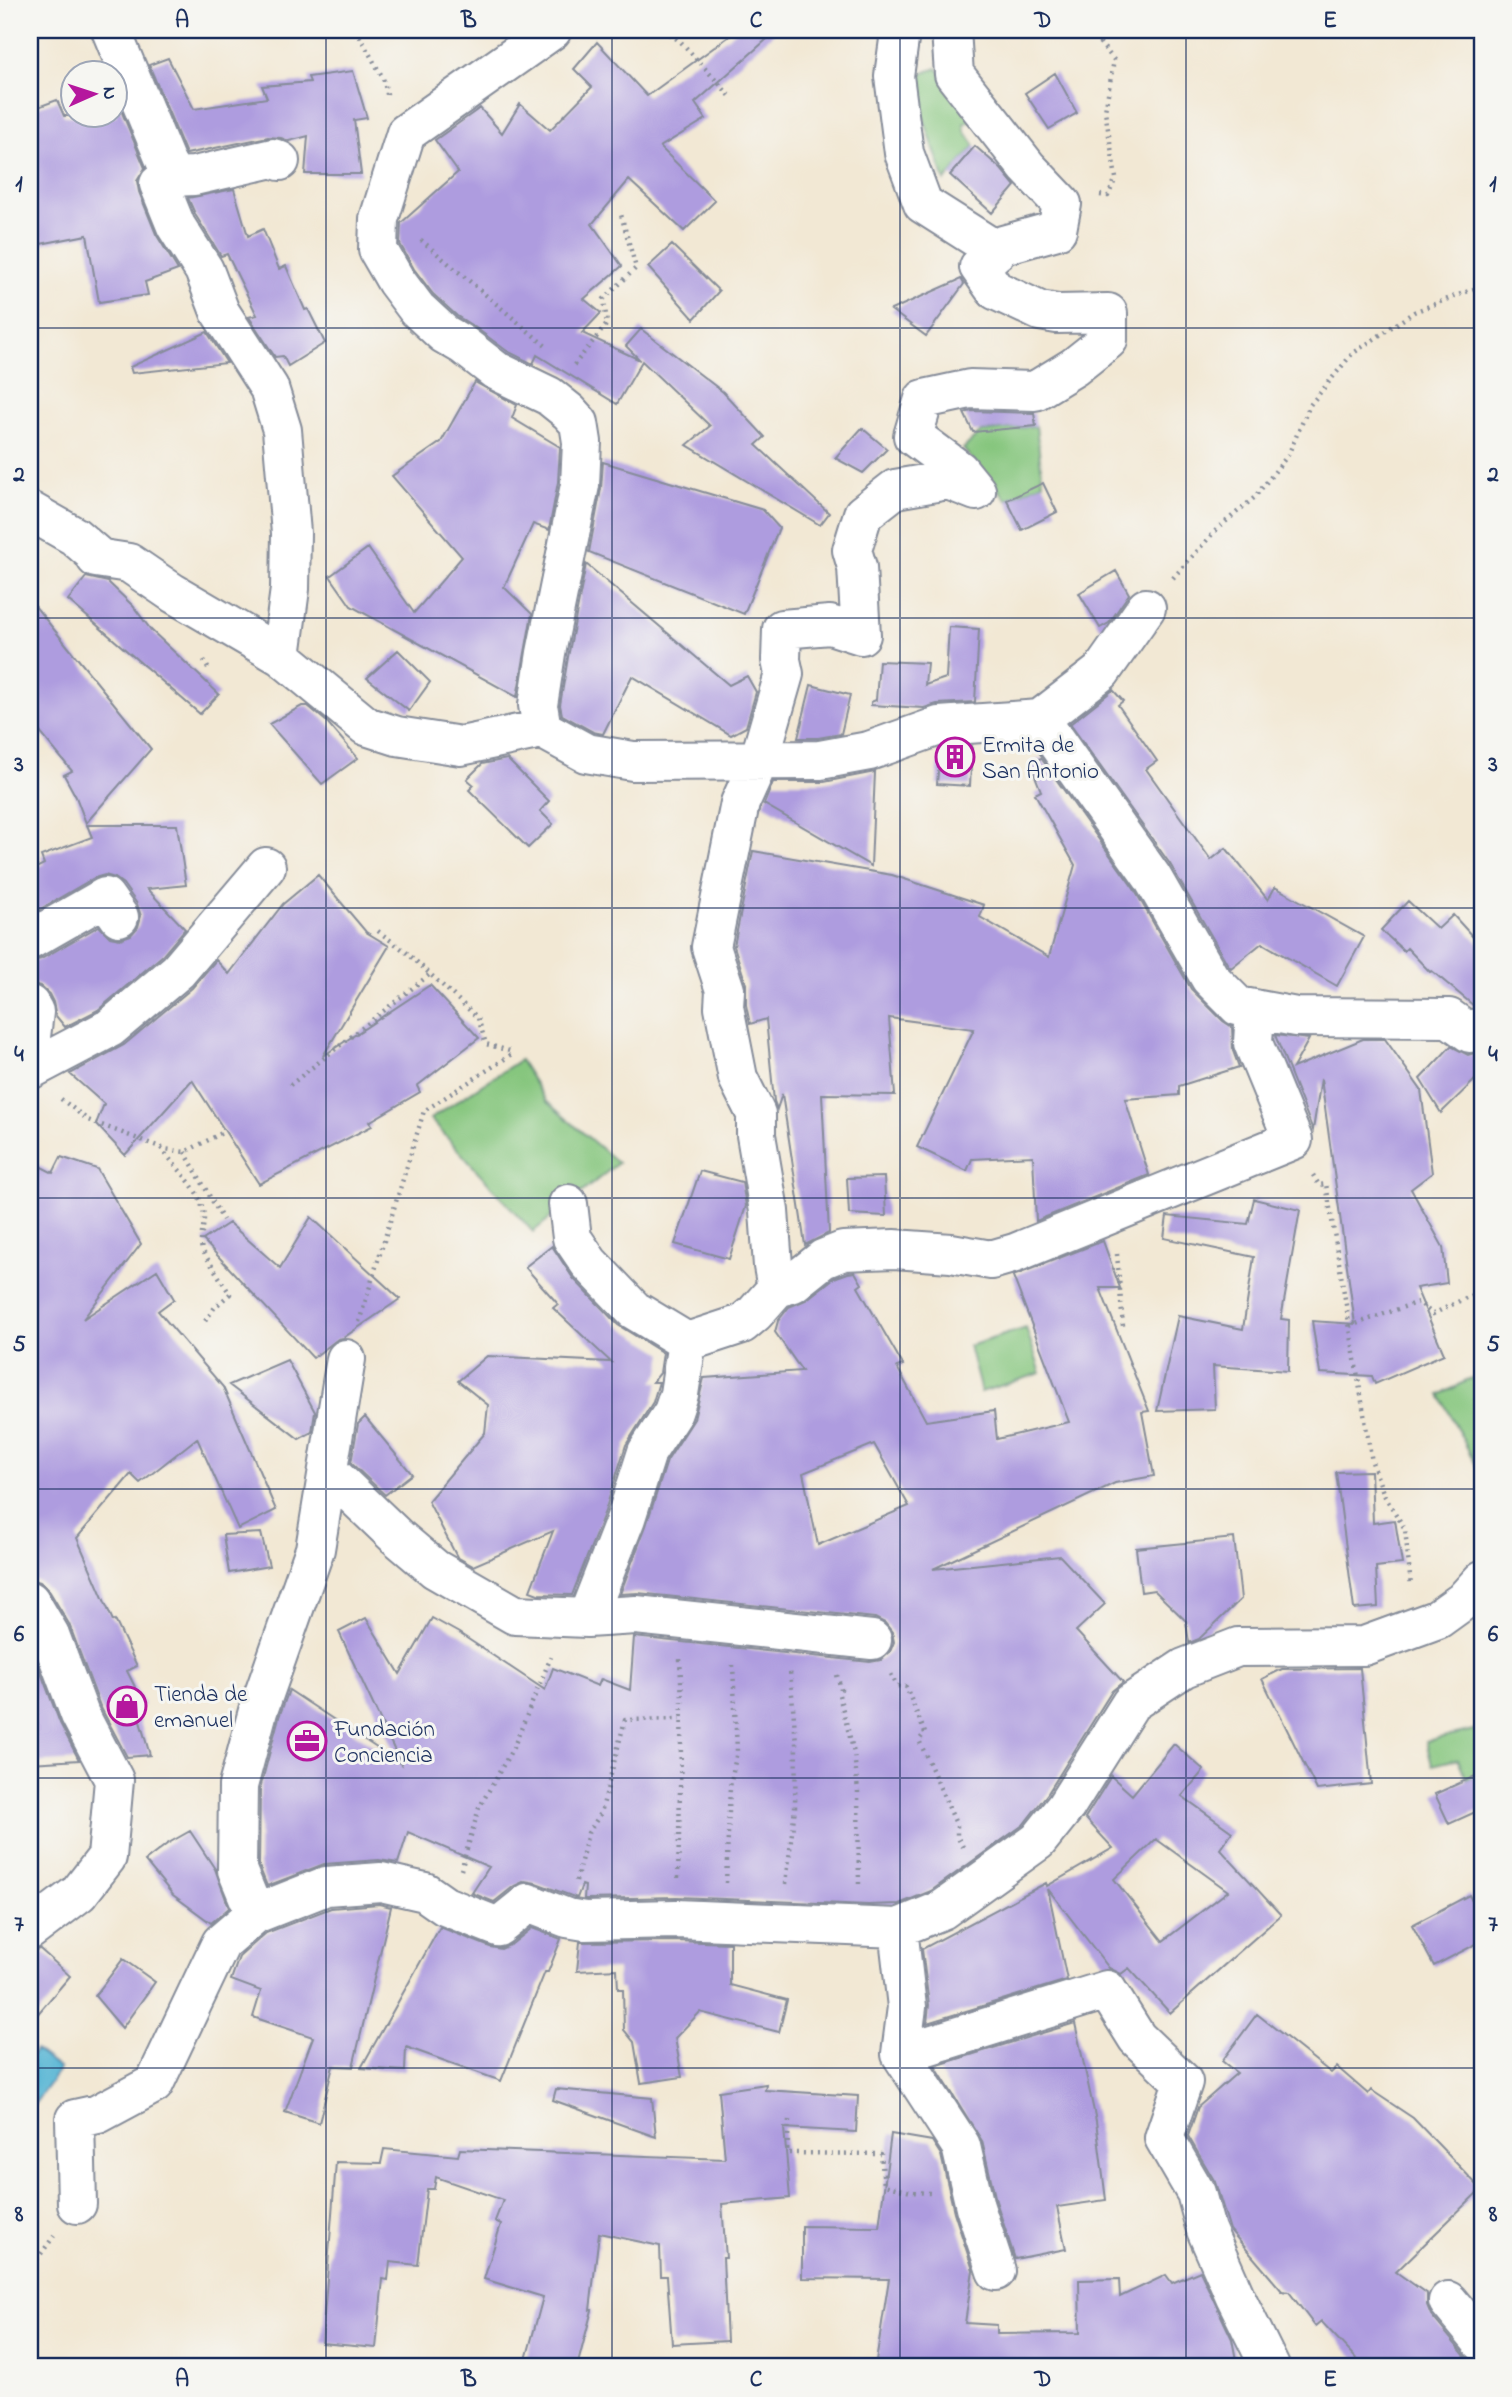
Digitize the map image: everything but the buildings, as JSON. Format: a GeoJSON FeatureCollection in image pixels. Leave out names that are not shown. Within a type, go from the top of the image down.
{"type":"FeatureCollection","features":[{"type":"Feature","properties":{"kind":"street"},"geometry":{"type":"LineString","coordinates":[[111,30],[172,177]]}},
{"type":"Feature","properties":{"kind":"street"},"geometry":{"type":"LineString","coordinates":[[542,729],[538,705],[546,653],[580,485],[582,442],[579,423],[549,396],[495,370],[444,334],[417,309],[378,250],[379,219],[406,133],[552,30]]}},
{"type":"Feature","properties":{"kind":"street"},"geometry":{"type":"LineString","coordinates":[[897,30],[894,76],[904,153],[923,204],[997,251]]}},
{"type":"Feature","properties":{"kind":"street"},"geometry":{"type":"LineString","coordinates":[[776,1288],[769,1211],[756,1135],[756,1114],[738,1078],[724,1007],[725,990],[711,947],[740,803],[759,761],[784,674],[781,660],[782,629],[830,625],[861,635],[857,567],[852,550],[863,514],[895,489],[948,480],[976,491],[958,470],[913,436],[924,399],[970,389],[1035,391],[1074,367],[1108,340],[1108,313],[1057,314],[1040,311],[995,290],[979,267],[1003,245],[1057,230],[1062,204],[1027,167],[954,74],[951,30]]}},
{"type":"Feature","properties":{"kind":"street"},"geometry":{"type":"LineString","coordinates":[[280,161],[273,158],[194,176],[172,177],[159,184],[176,226],[204,271],[220,312],[270,388],[282,430],[291,533],[290,589],[281,656]]}},
{"type":"Feature","properties":{"kind":"street"},"geometry":{"type":"LineString","coordinates":[[30,511],[74,536],[96,555],[96,558],[129,563],[173,593],[281,656],[366,726],[397,736],[461,746],[542,729],[586,753],[633,761],[820,760],[869,751],[939,726],[1040,719],[1101,672],[1146,608]]}},
{"type":"Feature","properties":{"kind":"street"},"geometry":{"type":"LineString","coordinates":[[1040,719],[1152,877],[1210,978],[1238,1006],[1296,1017],[1448,1018],[1471,1033],[1482,1026]]}},
{"type":"Feature","properties":{"kind":"street"},"geometry":{"type":"LineString","coordinates":[[30,1070],[110,1028],[178,971],[266,867]]}},
{"type":"Feature","properties":{"kind":"street"},"geometry":{"type":"LineString","coordinates":[[30,940],[105,897],[119,917]]}},
{"type":"Feature","properties":{"kind":"street"},"geometry":{"type":"LineString","coordinates":[[30,1006],[34,1012],[30,1045]]}},
{"type":"Feature","properties":{"kind":"street"},"geometry":{"type":"LineString","coordinates":[[568,1204],[572,1238],[589,1263],[634,1310],[687,1342],[742,1324],[776,1288],[793,1283],[823,1259],[844,1251],[894,1249],[951,1253],[991,1260],[1043,1243],[1293,1140],[1253,1043],[1255,1009]]}},
{"type":"Feature","properties":{"kind":"street"},"geometry":{"type":"LineString","coordinates":[[577,1618],[626,1518],[648,1452],[673,1412],[687,1342]]}},
{"type":"Feature","properties":{"kind":"street"},"geometry":{"type":"LineString","coordinates":[[255,1914],[237,1870],[239,1786],[258,1711],[315,1549],[346,1359]]}},
{"type":"Feature","properties":{"kind":"street"},"geometry":{"type":"LineString","coordinates":[[328,1471],[435,1569],[515,1615],[577,1618],[636,1615],[872,1640]]}},
{"type":"Feature","properties":{"kind":"street"},"geometry":{"type":"LineString","coordinates":[[77,2204],[75,2119],[98,2114],[154,2084],[221,1942],[255,1914],[326,1886],[381,1882],[425,1892],[445,1906],[498,1927],[528,1903],[585,1922],[676,1919],[883,1927],[942,1910],[1038,1841],[1066,1806],[1132,1703],[1184,1668],[1238,1647],[1364,1646],[1438,1619],[1463,1601],[1482,1580]]}},
{"type":"Feature","properties":{"kind":"street"},"geometry":{"type":"LineString","coordinates":[[30,1601],[50,1635],[80,1716],[114,1780],[107,1857],[79,1893],[30,1930]]}},
{"type":"Feature","properties":{"kind":"street"},"geometry":{"type":"LineString","coordinates":[[883,1927],[907,2007],[901,2053],[961,2146],[996,2272]]}},
{"type":"Feature","properties":{"kind":"street"},"geometry":{"type":"LineString","coordinates":[[901,2053],[1107,1990],[1138,2038],[1183,2082],[1164,2138],[1196,2193],[1206,2230],[1270,2367]]}},
{"type":"Feature","properties":{"kind":"street"},"geometry":{"type":"LineString","coordinates":[[1448,2301],[1482,2342]]}},
{"type":"Feature","properties":{"kind":"path"},"geometry":{"type":"LineString","coordinates":[[356,30],[383,78],[400,151]]}},
{"type":"Feature","properties":{"kind":"path"},"geometry":{"type":"LineString","coordinates":[[664,30],[681,42],[732,98]]}},
{"type":"Feature","properties":{"kind":"path"},"geometry":{"type":"LineString","coordinates":[[1097,195],[1108,197],[1116,178],[1105,111],[1114,60],[1100,43],[1109,30]]}},
{"type":"Feature","properties":{"kind":"path"},"geometry":{"type":"LineString","coordinates":[[549,396],[607,324],[604,299],[636,268],[620,211]]}},
{"type":"Feature","properties":{"kind":"path"},"geometry":{"type":"LineString","coordinates":[[420,239],[556,355]]}},
{"type":"Feature","properties":{"kind":"path"},"geometry":{"type":"LineString","coordinates":[[1146,608],[1217,529],[1254,498],[1288,455],[1310,405],[1352,354],[1414,312],[1482,286]]}},
{"type":"Feature","properties":{"kind":"path"},"geometry":{"type":"LineString","coordinates":[[346,1359],[372,1286],[392,1208],[424,1111],[514,1053],[486,1044],[478,1018],[406,952],[378,931]]}},
{"type":"Feature","properties":{"kind":"path"},"geometry":{"type":"LineString","coordinates":[[290,1085],[429,975]]}},
{"type":"Feature","properties":{"kind":"path"},"geometry":{"type":"LineString","coordinates":[[59,1097],[88,1120],[160,1147],[186,1152],[222,1133]]}},
{"type":"Feature","properties":{"kind":"path"},"geometry":{"type":"LineString","coordinates":[[1293,1140],[1319,1185],[1326,1185],[1372,1462],[1384,1495],[1405,1530],[1412,1629]]}},
{"type":"Feature","properties":{"kind":"path"},"geometry":{"type":"LineString","coordinates":[[160,1147],[185,1175],[198,1195],[204,1214],[204,1230],[200,1243],[202,1250],[230,1294],[215,1307],[203,1324]]}},
{"type":"Feature","properties":{"kind":"path"},"geometry":{"type":"LineString","coordinates":[[186,1152],[223,1220]]}},
{"type":"Feature","properties":{"kind":"path"},"geometry":{"type":"LineString","coordinates":[[1103,1217],[1118,1259],[1123,1326]]}},
{"type":"Feature","properties":{"kind":"path"},"geometry":{"type":"LineString","coordinates":[[1350,1326],[1418,1302],[1433,1314],[1482,1290]]}},
{"type":"Feature","properties":{"kind":"path"},"geometry":{"type":"LineString","coordinates":[[445,1906],[463,1865],[479,1808],[514,1746],[577,1618]]}},
{"type":"Feature","properties":{"kind":"path"},"geometry":{"type":"LineString","coordinates":[[676,1919],[682,1702],[679,1620]]}},
{"type":"Feature","properties":{"kind":"path"},"geometry":{"type":"LineString","coordinates":[[726,1922],[725,1858],[730,1787],[737,1751],[731,1625]]}},
{"type":"Feature","properties":{"kind":"path"},"geometry":{"type":"LineString","coordinates":[[785,1924],[787,1866],[795,1807],[796,1743],[804,1633]]}},
{"type":"Feature","properties":{"kind":"path"},"geometry":{"type":"LineString","coordinates":[[804,1633],[841,1689],[839,1695],[854,1753],[858,1791],[857,1880],[883,1927]]}},
{"type":"Feature","properties":{"kind":"path"},"geometry":{"type":"LineString","coordinates":[[872,1640],[897,1686],[906,1687],[925,1732],[919,1740],[957,1826],[957,1836],[981,1882]]}},
{"type":"Feature","properties":{"kind":"path"},"geometry":{"type":"LineString","coordinates":[[551,1912],[573,1894],[589,1833],[601,1813],[625,1720],[680,1719]]}},
{"type":"Feature","properties":{"kind":"path"},"geometry":{"type":"LineString","coordinates":[[789,2120],[787,2153],[881,2154],[884,2185],[911,2192],[973,2196]]}},
{"type":"Feature","properties":{"kind":"green space"},"geometry":{"type":"Polygon","coordinates":[[[937,68],[972,121],[964,123],[965,131],[975,146],[945,181],[910,78],[937,68]]]}},
{"type":"Feature","properties":{"kind":"green space"},"geometry":{"type":"Polygon","coordinates":[[[1036,426],[1043,483],[1007,500],[963,449],[981,432],[1036,426]]]}},
{"type":"Feature","properties":{"kind":"green space"},"geometry":{"type":"Polygon","coordinates":[[[520,1060],[546,1101],[618,1163],[533,1232],[430,1119],[520,1060]]]}},
{"type":"Feature","properties":{"kind":"green space"},"geometry":{"type":"Polygon","coordinates":[[[1026,1328],[1041,1373],[981,1392],[969,1346],[1026,1328]]]}},
{"type":"Feature","properties":{"kind":"green space"},"geometry":{"type":"Polygon","coordinates":[[[1482,1373],[1482,1472],[1480,1473],[1440,1395],[1482,1373]]]}},
{"type":"Feature","properties":{"kind":"green space"},"geometry":{"type":"Polygon","coordinates":[[[1482,1728],[1482,1773],[1467,1780],[1458,1759],[1432,1765],[1426,1741],[1482,1728]]]}},
{"type":"Feature","properties":{"kind":"water"},"geometry":{"type":"Polygon","coordinates":[[[35,2050],[60,2069],[30,2110],[30,2057],[35,2050]]]}},
{"type":"Feature","properties":{"kind":"place","name":"Ermita de San Antonio"},"geometry":{"type":"Point","coordinates":[955,757]}},
{"type":"Feature","properties":{"kind":"place","name":"Tienda de emanuel"},"geometry":{"type":"Point","coordinates":[127,1706]}},
{"type":"Feature","properties":{"kind":"place","name":"Fundación Conciencia"},"geometry":{"type":"Point","coordinates":[307,1741]}}]}
